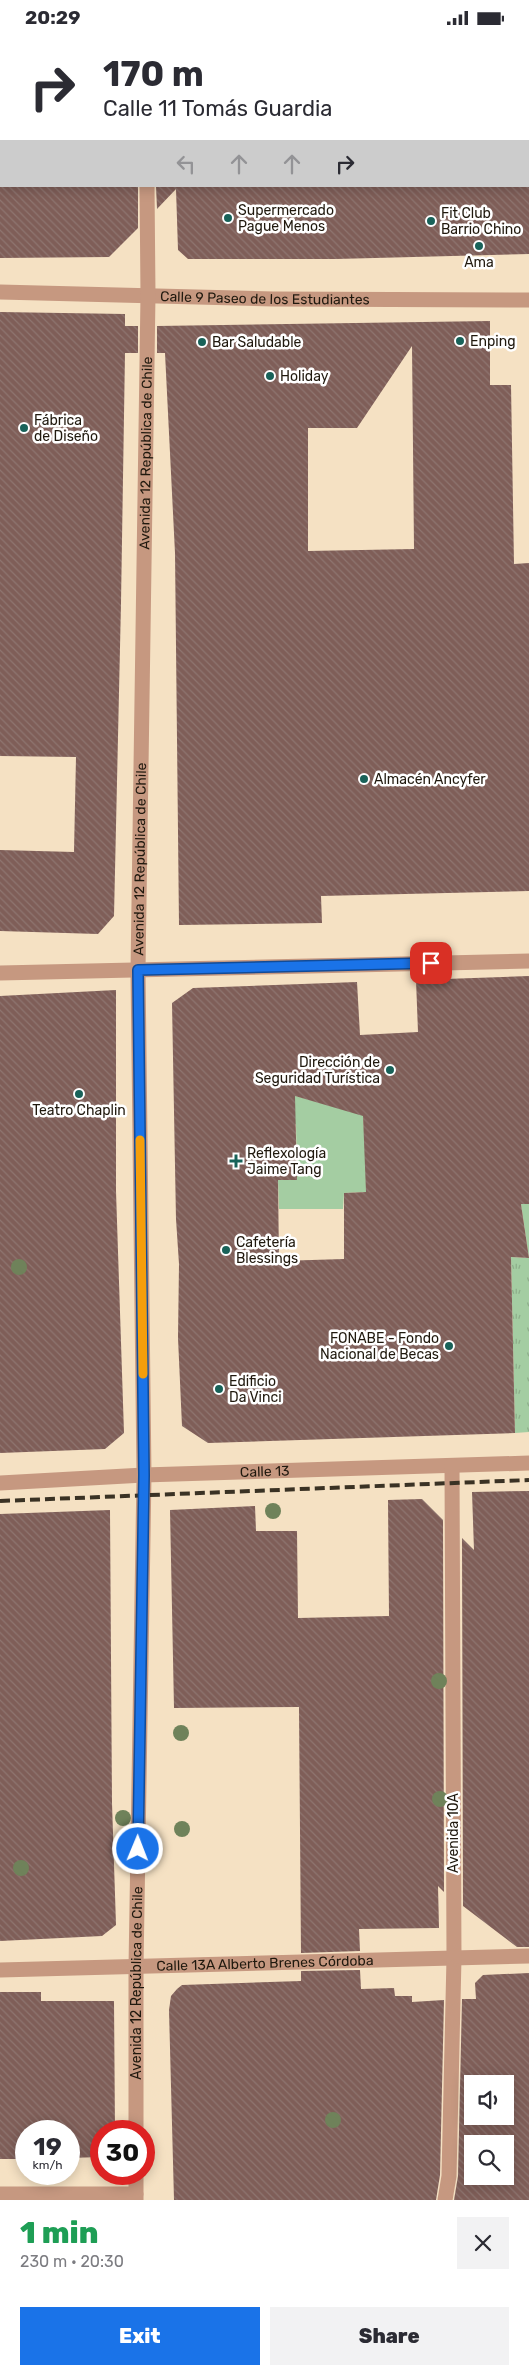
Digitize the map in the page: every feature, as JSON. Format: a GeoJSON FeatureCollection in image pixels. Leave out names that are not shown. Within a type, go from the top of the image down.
{"type":"FeatureCollection","features":[{"type":"Feature","properties":{"kind":"street","name":"Avenida 12 República de Chile"},"geometry":{"type":"LineString","coordinates":[[136,2120],[136,1967],[144,1475],[138,970],[148,295],[147,187]]}},
{"type":"Feature","properties":{"kind":"street","name":"Calle 9 Paseo de los Estudiantes"},"geometry":{"type":"LineString","coordinates":[[0,292],[272,299],[529,300]]}},
{"type":"Feature","properties":{"kind":"street"},"geometry":{"type":"LineString","coordinates":[[0,973],[529,961]]}},
{"type":"Feature","properties":{"kind":"street","name":"Calle 13"},"geometry":{"type":"LineString","coordinates":[[0,1483],[144,1475],[529,1463]]}},
{"type":"Feature","properties":{"kind":"street","name":"Avenida 10A"},"geometry":{"type":"LineString","coordinates":[[445,2200],[449,2177],[454,1958],[452,1466]]}},
{"type":"Feature","properties":{"kind":"street","name":"Calle 13A Alberto Brenes Córdoba"},"geometry":{"type":"LineString","coordinates":[[0,1970],[529,1956]]}},
{"type":"Feature","properties":{"kind":"street"},"geometry":{"type":"LineString","coordinates":[[0,2194],[136,2197]]}},
{"type":"Feature","properties":{"kind":"green space"},"geometry":{"type":"Polygon","coordinates":[[[278,1091],[363,1115],[368,1192],[344,1193],[343,1209],[279,1209],[278,1180],[297,1180],[296,1124],[277,1124],[278,1091]]]}},
{"type":"Feature","properties":{"kind":"green space"},"geometry":{"type":"Polygon","coordinates":[[[521,1204],[529,1204],[529,1258],[521,1204]]]}},
{"type":"Feature","properties":{"kind":"green space"},"geometry":{"type":"Polygon","coordinates":[[[511,1257],[529,1258],[529,1432],[515,1433],[511,1257]]]}},
{"type":"Feature","properties":{"kind":"building"},"geometry":{"type":"Polygon","coordinates":[[[0,187],[138,187],[138,228],[109,257],[0,258],[0,187]]]}},
{"type":"Feature","properties":{"kind":"building"},"geometry":{"type":"Polygon","coordinates":[[[156,187],[529,187],[529,254],[336,259],[188,259],[178,250],[176,189],[157,209],[156,187]]]}},
{"type":"Feature","properties":{"kind":"building"},"geometry":{"type":"Polygon","coordinates":[[[0,312],[125,314],[125,326],[138,326],[138,353],[125,353],[114,916],[98,934],[0,931],[0,850],[74,852],[76,757],[0,756],[0,312]]]}},
{"type":"Feature","properties":{"kind":"building"},"geometry":{"type":"Polygon","coordinates":[[[490,321],[490,385],[511,385],[514,564],[529,563],[529,891],[321,896],[322,923],[179,925],[175,553],[165,353],[157,353],[157,326],[490,321]],[[412,346],[357,428],[308,428],[308,551],[414,549],[412,346]]]}},
{"type":"Feature","properties":{"kind":"building"},"geometry":{"type":"Polygon","coordinates":[[[529,976],[529,1204],[521,1204],[529,1258],[511,1257],[515,1433],[208,1443],[182,1426],[178,1338],[179,1264],[176,1219],[172,1003],[193,988],[357,982],[360,1035],[418,1032],[416,980],[529,976]],[[295,1096],[297,1180],[278,1180],[279,1261],[344,1259],[344,1193],[366,1192],[363,1116],[295,1096]]]}},
{"type":"Feature","properties":{"kind":"building"},"geometry":{"type":"Polygon","coordinates":[[[116,990],[116,1191],[124,1433],[105,1449],[0,1453],[0,996],[116,990]]]}},
{"type":"Feature","properties":{"kind":"building"},"geometry":{"type":"Polygon","coordinates":[[[529,1491],[529,1947],[517,1947],[463,1906],[462,1538],[474,1550],[472,1492],[529,1491]]]}},
{"type":"Feature","properties":{"kind":"building"},"geometry":{"type":"Polygon","coordinates":[[[422,1499],[443,1520],[444,1892],[438,1886],[439,1928],[359,1929],[360,1951],[301,1953],[299,1707],[174,1708],[170,1510],[255,1506],[256,1531],[297,1531],[298,1618],[389,1616],[388,1500],[422,1499]]]}},
{"type":"Feature","properties":{"kind":"building"},"geometry":{"type":"Polygon","coordinates":[[[110,1510],[112,1803],[116,1925],[102,1936],[0,1941],[0,1514],[110,1510]]]}},
{"type":"Feature","properties":{"kind":"building"},"geometry":{"type":"Polygon","coordinates":[[[360,1970],[361,1989],[394,1988],[395,1996],[412,1996],[412,2002],[444,2000],[440,2175],[436,2200],[174,2200],[169,2010],[171,1996],[182,1985],[301,1981],[301,1971],[360,1970]]]}},
{"type":"Feature","properties":{"kind":"building"},"geometry":{"type":"Polygon","coordinates":[[[529,1973],[529,2200],[454,2200],[458,2176],[462,1999],[476,1999],[475,1983],[483,1975],[529,1973]]]}},
{"type":"Feature","properties":{"kind":"building"},"geometry":{"type":"Polygon","coordinates":[[[0,1992],[41,1992],[41,2001],[114,2001],[115,2120],[90,2120],[90,2157],[80,2158],[80,2120],[15,2120],[15,2159],[0,2159],[0,1992]]]}},
{"type":"Feature","properties":{"kind":"railway"},"geometry":{"type":"LineString","coordinates":[[0,1501],[529,1480]]}},
{"type":"Feature","properties":{"kind":"slow traffic"},"geometry":{"type":"LineString","coordinates":[[140,1140],[143,1374]]}},
{"type":"Feature","properties":{"kind":"place","name":"Supermercado Pague Menos"},"geometry":{"type":"Point","coordinates":[228,218]}},
{"type":"Feature","properties":{"kind":"place","name":"Fit Club Barrio Chino"},"geometry":{"type":"Point","coordinates":[431,221]}},
{"type":"Feature","properties":{"kind":"place","name":"Ama"},"geometry":{"type":"Point","coordinates":[479,246]}},
{"type":"Feature","properties":{"kind":"place","name":"Enping"},"geometry":{"type":"Point","coordinates":[460,341]}},
{"type":"Feature","properties":{"kind":"place","name":"Bar Saludable"},"geometry":{"type":"Point","coordinates":[202,342]}},
{"type":"Feature","properties":{"kind":"place","name":"Holiday"},"geometry":{"type":"Point","coordinates":[270,376]}},
{"type":"Feature","properties":{"kind":"place","name":"Fábrica de Diseño"},"geometry":{"type":"Point","coordinates":[24,428]}},
{"type":"Feature","properties":{"kind":"place","name":"Almacén Ancyfer"},"geometry":{"type":"Point","coordinates":[364,779]}},
{"type":"Feature","properties":{"kind":"place","name":"Dirección de Seguridad Turística"},"geometry":{"type":"Point","coordinates":[390,1070]}},
{"type":"Feature","properties":{"kind":"place","name":"Teatro Chaplin"},"geometry":{"type":"Point","coordinates":[79,1094]}},
{"type":"Feature","properties":{"kind":"place","name":"Reflexología Jaime Tang"},"geometry":{"type":"Point","coordinates":[236,1161]}},
{"type":"Feature","properties":{"kind":"place","name":"Cafetería Blessings"},"geometry":{"type":"Point","coordinates":[226,1250]}},
{"type":"Feature","properties":{"kind":"place","name":"FONABE - Fondo Nacional de Becas"},"geometry":{"type":"Point","coordinates":[449,1346]}},
{"type":"Feature","properties":{"kind":"place","name":"Edificio Da Vinci"},"geometry":{"type":"Point","coordinates":[219,1389]}},
{"type":"Feature","properties":{"kind":"route"},"geometry":{"type":"LineString","coordinates":[[138,1849],[142,1494],[144,1475],[138,970],[431,963]]}}]}
